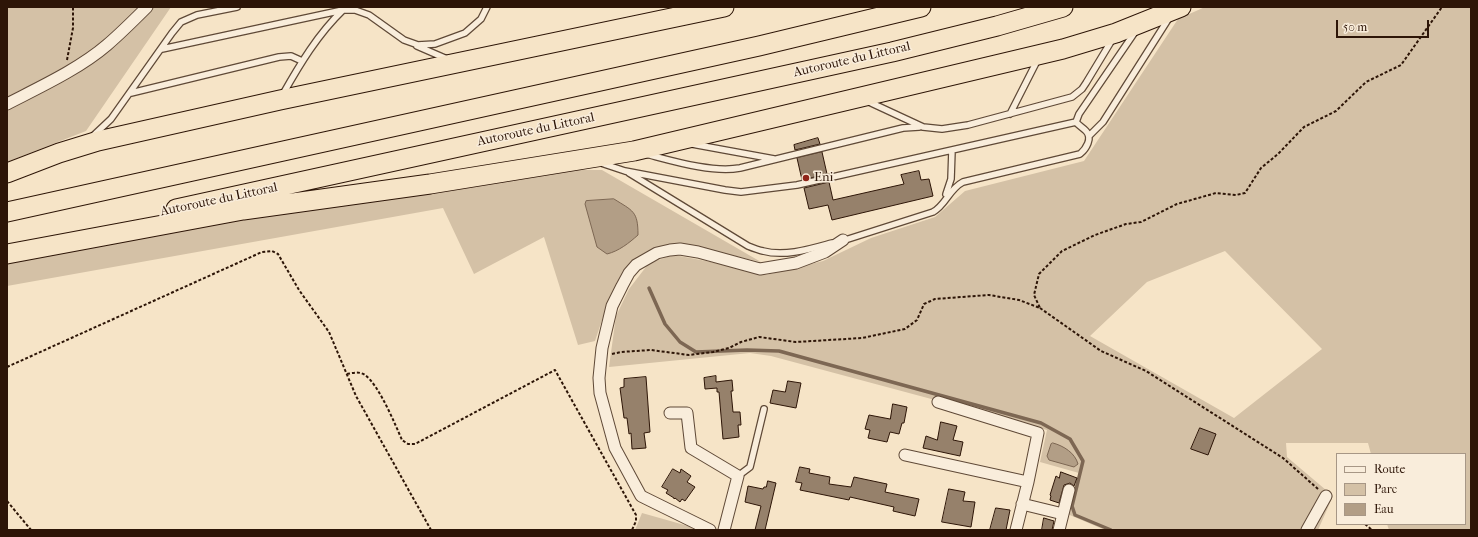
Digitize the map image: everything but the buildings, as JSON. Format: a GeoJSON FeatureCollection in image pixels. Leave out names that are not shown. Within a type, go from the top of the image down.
{"type":"FeatureCollection","features":[{"type":"Feature","properties":{"kind":"highway"},"geometry":{"type":"LineString","coordinates":[[7,212],[759,46],[921,7]]}},
{"type":"Feature","properties":{"kind":"highway","name":"Autoroute du Littoral"},"geometry":{"type":"LineString","coordinates":[[7,247],[892,52],[996,26],[1063,7]]}},
{"type":"Feature","properties":{"kind":"highway"},"geometry":{"type":"LineString","coordinates":[[7,173],[79,146],[280,100],[456,64],[711,8]]}},
{"type":"Feature","properties":{"kind":"highway"},"geometry":{"type":"LineString","coordinates":[[7,254],[243,210],[563,164],[634,151],[1040,55],[1116,33],[1177,8]]}},
{"type":"Feature","properties":{"kind":"street"},"geometry":{"type":"LineString","coordinates":[[7,104],[65,73],[106,45],[147,7]]}},
{"type":"Feature","properties":{"kind":"street"},"geometry":{"type":"LineString","coordinates":[[710,530],[642,496],[615,448],[600,393],[598,378],[602,348],[612,306],[629,273],[636,265],[657,253],[680,249],[698,252],[760,269],[796,263],[825,252],[843,240]]}},
{"type":"Feature","properties":{"kind":"street"},"geometry":{"type":"LineString","coordinates":[[938,402],[1038,433],[1016,530]]}},
{"type":"Feature","properties":{"kind":"street"},"geometry":{"type":"LineString","coordinates":[[670,413],[687,413],[690,448],[738,476],[724,530]]}},
{"type":"Feature","properties":{"kind":"street"},"geometry":{"type":"LineString","coordinates":[[905,455],[1028,482]]}},
{"type":"Feature","properties":{"kind":"street"},"geometry":{"type":"LineString","coordinates":[[1059,530],[1069,490]]}},
{"type":"Feature","properties":{"kind":"street"},"geometry":{"type":"LineString","coordinates":[[1307,530],[1326,496]]}},
{"type":"Feature","properties":{"kind":"street"},"geometry":{"type":"LineString","coordinates":[[1022,504],[1063,514]]}},
{"type":"Feature","properties":{"kind":"lane"},"geometry":{"type":"LineString","coordinates":[[79,146],[108,124],[172,33],[186,19],[197,15],[237,7]]}},
{"type":"Feature","properties":{"kind":"lane"},"geometry":{"type":"LineString","coordinates":[[412,44],[435,44],[465,33],[481,20],[488,7]]}},
{"type":"Feature","properties":{"kind":"lane"},"geometry":{"type":"LineString","coordinates":[[626,171],[748,246],[763,252],[779,253],[808,250],[843,240],[930,214],[945,200],[954,187],[963,182],[1077,155],[1083,151],[1089,140],[1089,136],[1103,122],[1177,8]]}},
{"type":"Feature","properties":{"kind":"lane"},"geometry":{"type":"LineString","coordinates":[[162,49],[343,10],[355,10],[369,15],[404,40],[456,64]]}},
{"type":"Feature","properties":{"kind":"lane"},"geometry":{"type":"LineString","coordinates":[[280,100],[302,61],[332,21],[343,10]]}},
{"type":"Feature","properties":{"kind":"lane"},"geometry":{"type":"LineString","coordinates":[[1076,122],[1079,114],[1141,23]]}},
{"type":"Feature","properties":{"kind":"lane"},"geometry":{"type":"LineString","coordinates":[[634,151],[673,161],[727,170],[903,128],[956,128],[1064,100],[1077,94],[1086,83],[1116,33]]}},
{"type":"Feature","properties":{"kind":"lane"},"geometry":{"type":"LineString","coordinates":[[1010,114],[1040,55]]}},
{"type":"Feature","properties":{"kind":"lane"},"geometry":{"type":"LineString","coordinates":[[131,93],[279,57],[291,56],[302,61]]}},
{"type":"Feature","properties":{"kind":"lane"},"geometry":{"type":"LineString","coordinates":[[860,98],[923,127]]}},
{"type":"Feature","properties":{"kind":"lane"},"geometry":{"type":"LineString","coordinates":[[1076,122],[1088,133],[1089,136]]}},
{"type":"Feature","properties":{"kind":"lane"},"geometry":{"type":"LineString","coordinates":[[563,164],[598,163],[626,171],[741,192],[797,185],[1076,122]]}},
{"type":"Feature","properties":{"kind":"lane"},"geometry":{"type":"LineString","coordinates":[[676,142],[777,159]]}},
{"type":"Feature","properties":{"kind":"lane"},"geometry":{"type":"LineString","coordinates":[[945,200],[951,179],[952,150]]}},
{"type":"Feature","properties":{"kind":"lane"},"geometry":{"type":"LineString","coordinates":[[738,476],[750,467],[764,409]]}},
{"type":"Feature","properties":{"kind":"path"},"geometry":{"type":"LineString","coordinates":[[65,73],[73,28],[73,7]]}},
{"type":"Feature","properties":{"kind":"path"},"geometry":{"type":"LineString","coordinates":[[1040,308],[1034,295],[1039,274],[1062,251],[1095,235],[1126,224],[1141,222],[1177,204],[1216,193],[1236,195],[1245,193],[1261,168],[1278,154],[1304,127],[1336,111],[1366,82],[1401,65],[1442,7]]}},
{"type":"Feature","properties":{"kind":"path"},"geometry":{"type":"LineString","coordinates":[[7,367],[262,252],[272,251],[278,254],[298,290],[329,332],[356,396],[431,530]]}},
{"type":"Feature","properties":{"kind":"path"},"geometry":{"type":"LineString","coordinates":[[601,358],[621,352],[643,351],[689,355],[713,352],[729,348],[741,342],[760,338],[796,342],[862,338],[905,329],[917,320],[924,304],[935,299],[989,295],[1019,300],[1040,308],[1101,351],[1146,371],[1283,458],[1326,496]]}},
{"type":"Feature","properties":{"kind":"path"},"geometry":{"type":"LineString","coordinates":[[347,374],[358,372],[365,374],[376,385],[402,440],[408,444],[414,444],[555,370],[636,515],[636,521],[632,530]]}},
{"type":"Feature","properties":{"kind":"path"},"geometry":{"type":"LineString","coordinates":[[7,501],[31,530]]}},
{"type":"Feature","properties":{"kind":"green space"},"geometry":{"type":"Polygon","coordinates":[[[7,7],[171,7],[86,131],[7,162],[7,7]]]}},
{"type":"Feature","properties":{"kind":"green space"},"geometry":{"type":"Polygon","coordinates":[[[1205,7],[1471,7],[1471,530],[1389,530],[1387,525],[1466,525],[1466,453],[1371,453],[1368,443],[1286,443],[1287,457],[1333,496],[1318,530],[1105,530],[1065,513],[1079,473],[1040,462],[1047,430],[771,356],[750,353],[609,367],[616,316],[629,289],[649,263],[674,255],[766,275],[823,261],[871,238],[935,217],[965,191],[1084,161],[1178,19],[1205,7]],[[1225,251],[1147,282],[1090,336],[1234,418],[1322,349],[1225,251]]]}},
{"type":"Feature","properties":{"kind":"green space"},"geometry":{"type":"Polygon","coordinates":[[[575,170],[602,170],[761,262],[710,250],[643,255],[605,311],[595,341],[578,345],[544,237],[474,274],[443,208],[7,286],[7,262],[165,231],[575,170]]]}},
{"type":"Feature","properties":{"kind":"green space"},"geometry":{"type":"Polygon","coordinates":[[[642,513],[688,526],[695,530],[635,530],[642,513]]]}},
{"type":"Feature","properties":{"kind":"water"},"geometry":{"type":"Polygon","coordinates":[[[614,199],[633,212],[637,221],[638,235],[620,249],[607,254],[597,247],[585,204],[586,201],[614,199]]]}},
{"type":"Feature","properties":{"kind":"water"},"geometry":{"type":"Polygon","coordinates":[[[1053,443],[1068,450],[1077,460],[1078,464],[1074,467],[1049,460],[1047,456],[1051,444],[1053,443]]]}},
{"type":"Feature","properties":{"kind":"waterway"},"geometry":{"type":"LineString","coordinates":[[649,288],[665,324],[680,342],[696,352],[747,350],[779,351],[1041,423],[1070,439],[1083,461],[1072,506],[1075,515],[1111,530]]}},
{"type":"Feature","properties":{"kind":"place","name":"Eni"},"geometry":{"type":"Point","coordinates":[806,178]}}]}
